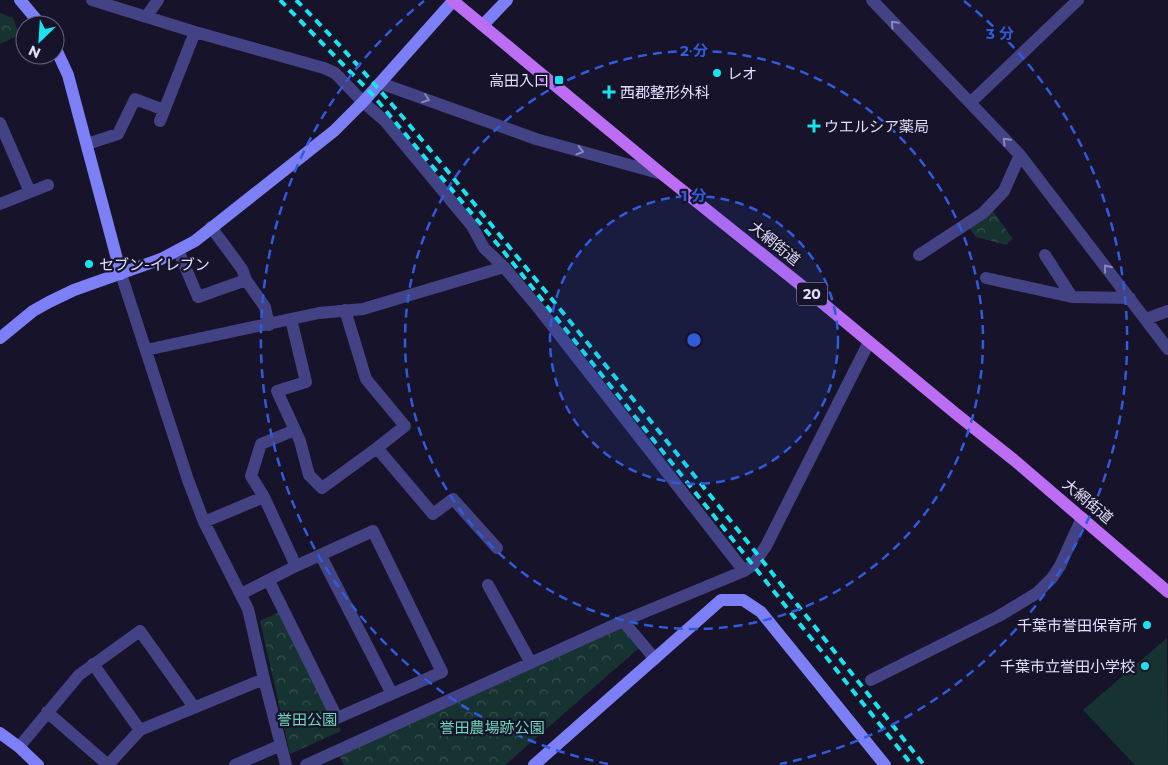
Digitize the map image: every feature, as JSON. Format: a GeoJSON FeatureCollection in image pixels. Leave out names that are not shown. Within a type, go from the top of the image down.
{"type":"FeatureCollection","features":[{"type":"Feature","properties":{"kind":"main road","name":"大網街道"},"geometry":{"type":"LineString","coordinates":[[452,0],[662,174],[1014,460],[1168,592]]}},
{"type":"Feature","properties":{"kind":"street"},"geometry":{"type":"LineString","coordinates":[[92,0],[109,3],[146,17],[324,68],[335,73],[363,102],[385,121],[472,226],[484,248],[504,267],[540,310],[744,571]]}},
{"type":"Feature","properties":{"kind":"street"},"geometry":{"type":"LineString","coordinates":[[146,17],[158,0]]}},
{"type":"Feature","properties":{"kind":"street"},"geometry":{"type":"LineString","coordinates":[[0,338],[33,311],[49,302],[74,290],[161,259],[195,241],[334,131],[363,102],[452,0]]}},
{"type":"Feature","properties":{"kind":"street"},"geometry":{"type":"LineString","coordinates":[[483,25],[507,0]]}},
{"type":"Feature","properties":{"kind":"street"},"geometry":{"type":"LineString","coordinates":[[872,0],[1020,155],[1168,349]]}},
{"type":"Feature","properties":{"kind":"street"},"geometry":{"type":"LineString","coordinates":[[971,102],[1078,0]]}},
{"type":"Feature","properties":{"kind":"street"},"geometry":{"type":"LineString","coordinates":[[23,1],[34,15]]}},
{"type":"Feature","properties":{"kind":"street"},"geometry":{"type":"LineString","coordinates":[[88,144],[118,134],[135,99],[162,116],[195,32]]}},
{"type":"Feature","properties":{"kind":"street"},"geometry":{"type":"LineString","coordinates":[[63,65],[88,144],[121,274],[188,480],[204,522],[248,609],[286,765]]}},
{"type":"Feature","properties":{"kind":"street"},"geometry":{"type":"LineString","coordinates":[[380,83],[536,139],[662,174]]}},
{"type":"Feature","properties":{"kind":"street"},"geometry":{"type":"LineString","coordinates":[[0,124],[30,192]]}},
{"type":"Feature","properties":{"kind":"street"},"geometry":{"type":"LineString","coordinates":[[919,255],[983,214],[1004,191],[1020,155]]}},
{"type":"Feature","properties":{"kind":"street"},"geometry":{"type":"LineString","coordinates":[[0,204],[48,185]]}},
{"type":"Feature","properties":{"kind":"street"},"geometry":{"type":"LineString","coordinates":[[211,227],[242,270],[246,280],[265,307],[269,325]]}},
{"type":"Feature","properties":{"kind":"street"},"geometry":{"type":"LineString","coordinates":[[178,250],[198,297],[246,280]]}},
{"type":"Feature","properties":{"kind":"street"},"geometry":{"type":"LineString","coordinates":[[1045,255],[1072,297]]}},
{"type":"Feature","properties":{"kind":"street"},"geometry":{"type":"LineString","coordinates":[[146,350],[319,313],[363,309],[504,267]]}},
{"type":"Feature","properties":{"kind":"street"},"geometry":{"type":"LineString","coordinates":[[986,278],[1072,297],[1130,298]]}},
{"type":"Feature","properties":{"kind":"street"},"geometry":{"type":"LineString","coordinates":[[291,320],[306,382],[277,391],[300,441],[309,475],[322,488],[406,426],[366,379],[345,310]]}},
{"type":"Feature","properties":{"kind":"street"},"geometry":{"type":"LineString","coordinates":[[1146,319],[1168,311]]}},
{"type":"Feature","properties":{"kind":"street"},"geometry":{"type":"LineString","coordinates":[[306,765],[623,621],[744,571],[753,565],[766,546],[869,342]]}},
{"type":"Feature","properties":{"kind":"street"},"geometry":{"type":"LineString","coordinates":[[295,430],[261,444],[252,476],[264,497],[296,566]]}},
{"type":"Feature","properties":{"kind":"street"},"geometry":{"type":"LineString","coordinates":[[377,448],[433,514],[453,499],[497,548]]}},
{"type":"Feature","properties":{"kind":"street"},"geometry":{"type":"LineString","coordinates":[[204,522],[264,497]]}},
{"type":"Feature","properties":{"kind":"street"},"geometry":{"type":"LineString","coordinates":[[871,680],[999,616],[1037,593],[1052,578],[1060,566],[1082,518]]}},
{"type":"Feature","properties":{"kind":"street"},"geometry":{"type":"LineString","coordinates":[[241,594],[372,531],[442,672],[337,718],[269,581]]}},
{"type":"Feature","properties":{"kind":"street"},"geometry":{"type":"LineString","coordinates":[[321,556],[392,694]]}},
{"type":"Feature","properties":{"kind":"street"},"geometry":{"type":"LineString","coordinates":[[488,585],[531,663]]}},
{"type":"Feature","properties":{"kind":"street"},"geometry":{"type":"LineString","coordinates":[[534,765],[721,600],[743,600],[761,612],[885,765]]}},
{"type":"Feature","properties":{"kind":"street"},"geometry":{"type":"LineString","coordinates":[[623,621],[654,659]]}},
{"type":"Feature","properties":{"kind":"street"},"geometry":{"type":"LineString","coordinates":[[19,746],[79,675],[140,632],[194,707]]}},
{"type":"Feature","properties":{"kind":"street"},"geometry":{"type":"LineString","coordinates":[[93,664],[140,730]]}},
{"type":"Feature","properties":{"kind":"street"},"geometry":{"type":"LineString","coordinates":[[47,712],[108,765],[140,730],[264,679]]}},
{"type":"Feature","properties":{"kind":"street"},"geometry":{"type":"LineString","coordinates":[[0,733],[19,746],[38,765]]}},
{"type":"Feature","properties":{"kind":"street"},"geometry":{"type":"LineString","coordinates":[[236,765],[280,745]]}},
{"type":"Feature","properties":{"kind":"green space"},"geometry":{"type":"Polygon","coordinates":[[[0,13],[13,18],[15,37],[0,44],[0,13]]]}},
{"type":"Feature","properties":{"kind":"green space"},"geometry":{"type":"Polygon","coordinates":[[[993,211],[1013,239],[1006,245],[976,237],[969,227],[993,211]]]}},
{"type":"Feature","properties":{"kind":"green space","name":"誉田公園"},"geometry":{"type":"Polygon","coordinates":[[[281,611],[341,731],[290,754],[260,621],[281,611]]]}},
{"type":"Feature","properties":{"kind":"green space","name":"誉田農場跡公園"},"geometry":{"type":"Polygon","coordinates":[[[617,628],[623,629],[639,648],[505,765],[344,765],[339,756],[617,628]]]}},
{"type":"Feature","properties":{"kind":"green space"},"geometry":{"type":"Polygon","coordinates":[[[1167,638],[1168,765],[1135,765],[1083,710],[1167,638]]]}},
{"type":"Feature","properties":{"kind":"railway"},"geometry":{"type":"LineString","coordinates":[[280,0],[371,93],[504,252],[912,765]]}},
{"type":"Feature","properties":{"kind":"railway"},"geometry":{"type":"LineString","coordinates":[[296,0],[392,104],[452,177],[686,465],[924,765]]}},
{"type":"Feature","properties":{"kind":"place","name":"レオ"},"geometry":{"type":"Point","coordinates":[717,73]}},
{"type":"Feature","properties":{"kind":"place","name":"高田入口"},"geometry":{"type":"Point","coordinates":[559,80]}},
{"type":"Feature","properties":{"kind":"place","name":"西郡整形外科"},"geometry":{"type":"Point","coordinates":[609,92]}},
{"type":"Feature","properties":{"kind":"place","name":"ウエルシア薬局"},"geometry":{"type":"Point","coordinates":[814,126]}},
{"type":"Feature","properties":{"kind":"place","name":"セブン-イレブン"},"geometry":{"type":"Point","coordinates":[89,264]}},
{"type":"Feature","properties":{"kind":"place","name":"千葉市誉田保育所"},"geometry":{"type":"Point","coordinates":[1147,625]}},
{"type":"Feature","properties":{"kind":"place","name":"千葉市立誉田小学校"},"geometry":{"type":"Point","coordinates":[1145,666]}}]}
